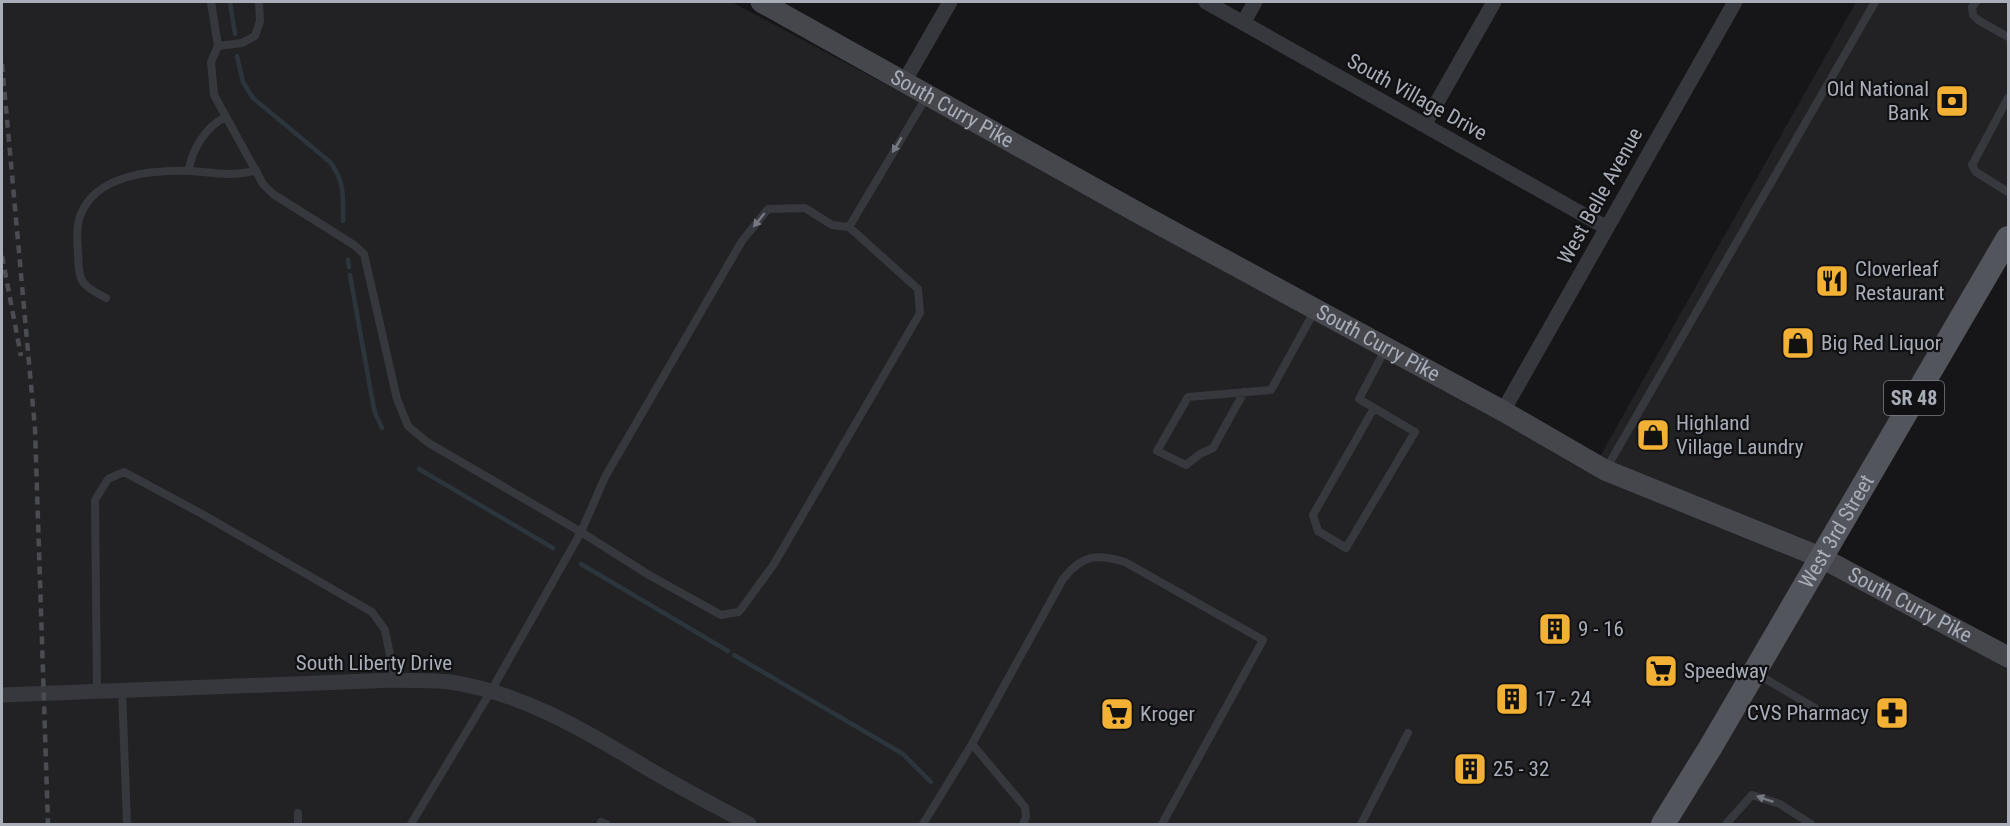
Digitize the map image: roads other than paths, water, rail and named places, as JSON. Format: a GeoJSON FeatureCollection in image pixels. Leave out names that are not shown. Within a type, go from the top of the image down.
{"type":"FeatureCollection","features":[{"type":"Feature","properties":{"kind":"main road","name":"South Curry Pike"},"geometry":{"type":"LineString","coordinates":[[761,2],[1503,411],[1605,470],[1820,558],[2008,657]]}},
{"type":"Feature","properties":{"kind":"main road","name":"West 3rd Street"},"geometry":{"type":"LineString","coordinates":[[1663,825],[2008,238]]}},
{"type":"Feature","properties":{"kind":"street"},"geometry":{"type":"LineString","coordinates":[[904,82],[950,2]]}},
{"type":"Feature","properties":{"kind":"street","name":"South Village Drive"},"geometry":{"type":"LineString","coordinates":[[1206,2],[1606,228]]}},
{"type":"Feature","properties":{"kind":"street"},"geometry":{"type":"LineString","coordinates":[[1243,22],[1255,2]]}},
{"type":"Feature","properties":{"kind":"street"},"geometry":{"type":"LineString","coordinates":[[1424,125],[1494,2]]}},
{"type":"Feature","properties":{"kind":"street","name":"West Belle Avenue"},"geometry":{"type":"LineString","coordinates":[[1503,411],[1735,2]]}},
{"type":"Feature","properties":{"kind":"street","name":"South Liberty Drive"},"geometry":{"type":"LineString","coordinates":[[2,695],[395,680],[448,682],[491,691],[545,711],[614,747],[749,825]]}},
{"type":"Feature","properties":{"kind":"lane"},"geometry":{"type":"LineString","coordinates":[[211,2],[218,46],[211,62],[214,95],[263,184],[273,194],[354,245],[364,255],[397,399],[408,426],[427,442],[581,532],[649,575],[721,615],[739,612],[774,564],[920,314],[918,290],[849,227],[832,225],[806,208],[768,209],[742,241],[682,344],[605,477],[581,532],[491,691],[411,825]]}},
{"type":"Feature","properties":{"kind":"lane"},"geometry":{"type":"LineString","coordinates":[[218,46],[242,43],[255,36],[260,21],[259,2]]}},
{"type":"Feature","properties":{"kind":"lane"},"geometry":{"type":"LineString","coordinates":[[1605,470],[1875,2]]}},
{"type":"Feature","properties":{"kind":"lane"},"geometry":{"type":"LineString","coordinates":[[1976,2],[1972,8],[1973,15],[2008,37]]}},
{"type":"Feature","properties":{"kind":"lane"},"geometry":{"type":"LineString","coordinates":[[849,227],[928,95]]}},
{"type":"Feature","properties":{"kind":"lane"},"geometry":{"type":"LineString","coordinates":[[2008,98],[1971,165],[1976,172],[2008,192]]}},
{"type":"Feature","properties":{"kind":"lane"},"geometry":{"type":"LineString","coordinates":[[189,171],[190,162],[202,138],[214,123],[225,117]]}},
{"type":"Feature","properties":{"kind":"lane"},"geometry":{"type":"LineString","coordinates":[[106,298],[86,287],[79,275],[77,235],[80,217],[87,202],[99,190],[129,176],[146,173],[189,171],[241,174],[256,170]]}},
{"type":"Feature","properties":{"kind":"lane"},"geometry":{"type":"LineString","coordinates":[[1244,392],[1212,448],[1186,465],[1157,451],[1188,397],[1244,392],[1271,390],[1316,309]]}},
{"type":"Feature","properties":{"kind":"lane"},"geometry":{"type":"LineString","coordinates":[[1374,408],[1313,515],[1318,531],[1346,548],[1415,432],[1359,399],[1387,347]]}},
{"type":"Feature","properties":{"kind":"lane"},"geometry":{"type":"LineString","coordinates":[[97,690],[95,500],[108,479],[124,472],[372,612],[386,630],[395,680]]}},
{"type":"Feature","properties":{"kind":"lane"},"geometry":{"type":"LineString","coordinates":[[922,825],[972,744],[1064,579],[1074,565],[1089,557],[1107,556],[1125,562],[1263,640],[1162,825]]}},
{"type":"Feature","properties":{"kind":"lane"},"geometry":{"type":"LineString","coordinates":[[1754,672],[1815,708]]}},
{"type":"Feature","properties":{"kind":"lane"},"geometry":{"type":"LineString","coordinates":[[122,689],[128,825]]}},
{"type":"Feature","properties":{"kind":"lane"},"geometry":{"type":"LineString","coordinates":[[1361,825],[1408,733]]}},
{"type":"Feature","properties":{"kind":"lane"},"geometry":{"type":"LineString","coordinates":[[972,744],[1025,807],[1026,816],[1023,825]]}},
{"type":"Feature","properties":{"kind":"lane"},"geometry":{"type":"LineString","coordinates":[[1726,825],[1752,795],[1779,804],[1811,825]]}},
{"type":"Feature","properties":{"kind":"lane"},"geometry":{"type":"LineString","coordinates":[[298,813],[298,825]]}},
{"type":"Feature","properties":{"kind":"waterway"},"geometry":{"type":"LineString","coordinates":[[230,2],[235,34]]}},
{"type":"Feature","properties":{"kind":"waterway"},"geometry":{"type":"LineString","coordinates":[[237,56],[243,82],[253,98],[330,162],[335,169],[341,183],[343,221]]}},
{"type":"Feature","properties":{"kind":"waterway"},"geometry":{"type":"LineString","coordinates":[[348,260],[349,267]]}},
{"type":"Feature","properties":{"kind":"waterway"},"geometry":{"type":"LineString","coordinates":[[350,275],[375,413],[382,428]]}},
{"type":"Feature","properties":{"kind":"waterway"},"geometry":{"type":"LineString","coordinates":[[419,469],[553,548]]}},
{"type":"Feature","properties":{"kind":"waterway"},"geometry":{"type":"LineString","coordinates":[[581,564],[728,651]]}},
{"type":"Feature","properties":{"kind":"waterway"},"geometry":{"type":"LineString","coordinates":[[734,655],[903,754],[931,782]]}},
{"type":"Feature","properties":{"kind":"railway"},"geometry":{"type":"LineString","coordinates":[[2,64],[35,429],[48,824]]}},
{"type":"Feature","properties":{"kind":"railway"},"geometry":{"type":"LineString","coordinates":[[2,256],[21,356]]}},
{"type":"Feature","properties":{"kind":"place","name":"Old National Bank"},"geometry":{"type":"Point","coordinates":[1952,101]}},
{"type":"Feature","properties":{"kind":"place","name":"Cloverleaf Restaurant"},"geometry":{"type":"Point","coordinates":[1832,281]}},
{"type":"Feature","properties":{"kind":"place","name":"Big Red Liquor"},"geometry":{"type":"Point","coordinates":[1798,343]}},
{"type":"Feature","properties":{"kind":"place","name":"Highland Village Laundry"},"geometry":{"type":"Point","coordinates":[1653,435]}},
{"type":"Feature","properties":{"kind":"place","name":"9 - 16"},"geometry":{"type":"Point","coordinates":[1555,629]}},
{"type":"Feature","properties":{"kind":"place","name":"Speedway"},"geometry":{"type":"Point","coordinates":[1661,671]}},
{"type":"Feature","properties":{"kind":"place","name":"17 - 24"},"geometry":{"type":"Point","coordinates":[1512,699]}},
{"type":"Feature","properties":{"kind":"place","name":"CVS Pharmacy"},"geometry":{"type":"Point","coordinates":[1892,713]}},
{"type":"Feature","properties":{"kind":"place","name":"Kroger"},"geometry":{"type":"Point","coordinates":[1117,714]}},
{"type":"Feature","properties":{"kind":"place","name":"25 - 32"},"geometry":{"type":"Point","coordinates":[1470,769]}}]}
